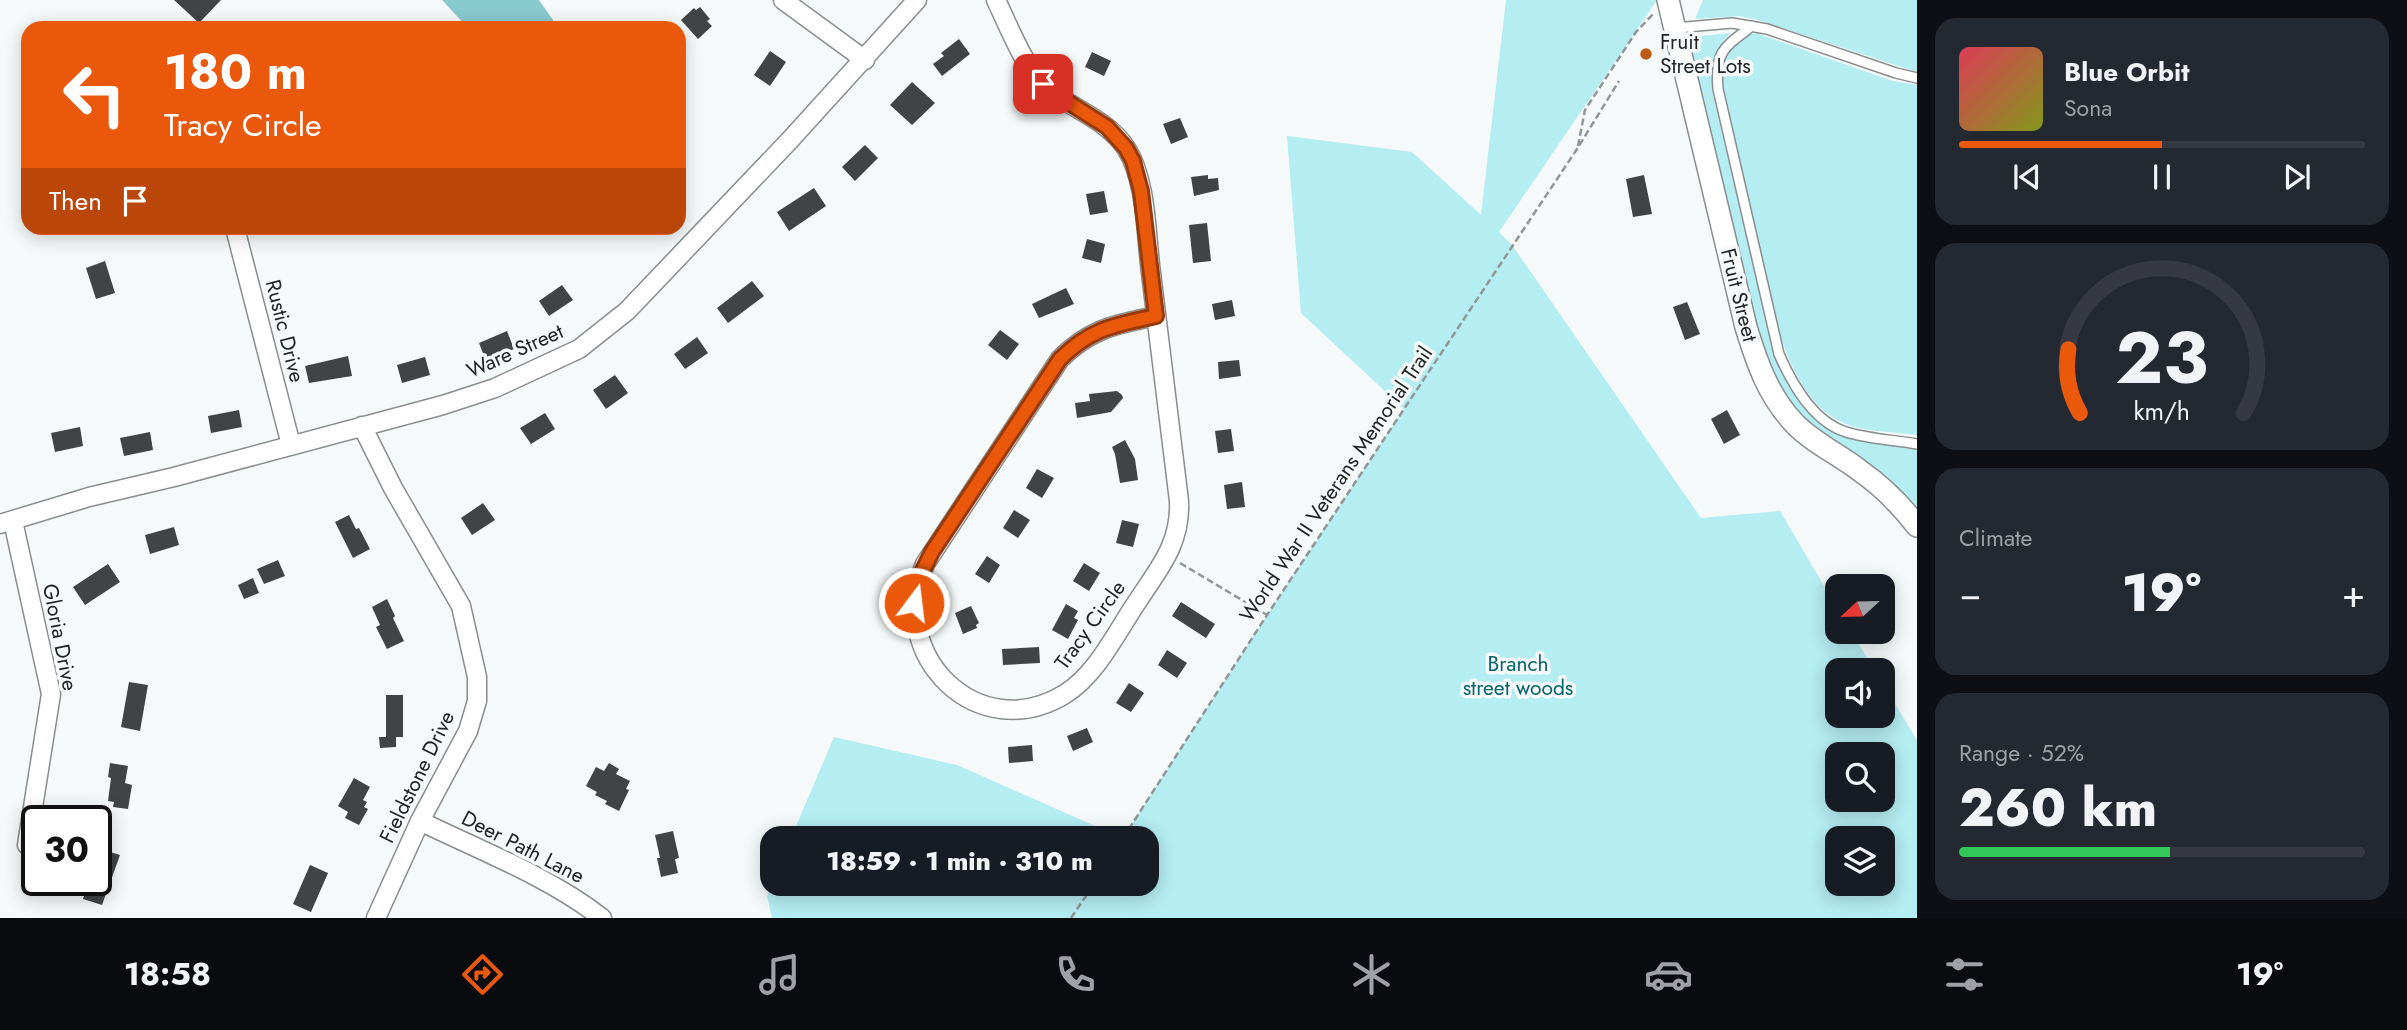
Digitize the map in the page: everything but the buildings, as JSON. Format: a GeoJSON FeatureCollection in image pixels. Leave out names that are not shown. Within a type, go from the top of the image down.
{"type":"FeatureCollection","features":[{"type":"Feature","properties":{"kind":"street"},"geometry":{"type":"LineString","coordinates":[[782,0],[865,60]]}},
{"type":"Feature","properties":{"kind":"street","name":"Ware Street"},"geometry":{"type":"LineString","coordinates":[[6,523],[89,497],[443,405],[495,388],[579,349],[627,311],[865,60],[917,0]]}},
{"type":"Feature","properties":{"kind":"street","name":"Tracy Circle"},"geometry":{"type":"LineString","coordinates":[[996,0],[1035,76],[1052,92],[1107,127],[1126,148],[1133,161],[1141,191],[1179,501],[1178,530],[1167,555],[1085,677],[1064,694],[1039,705],[999,707],[974,700],[941,677],[920,643],[914,603],[925,564],[1060,359],[1076,343],[1095,331],[1156,316]]}},
{"type":"Feature","properties":{"kind":"street","name":"Fruit Street"},"geometry":{"type":"LineString","coordinates":[[1669,3],[1746,327],[1765,382],[1796,425],[1881,486],[1917,526]]}},
{"type":"Feature","properties":{"kind":"street","name":"Rustic Drive"},"geometry":{"type":"LineString","coordinates":[[237,235],[291,445]]}},
{"type":"Feature","properties":{"kind":"street","name":"Fieldstone Drive"},"geometry":{"type":"LineString","coordinates":[[362,426],[393,488],[461,606],[477,677],[477,701],[467,731],[420,821],[376,918]]}},
{"type":"Feature","properties":{"kind":"street","name":"Gloria Drive"},"geometry":{"type":"LineString","coordinates":[[6,523],[51,694],[33,805]]}},
{"type":"Feature","properties":{"kind":"street","name":"Deer Path Lane"},"geometry":{"type":"LineString","coordinates":[[420,821],[581,901],[602,918]]}},
{"type":"Feature","properties":{"kind":"lane"},"geometry":{"type":"LineString","coordinates":[[1675,28],[1732,23],[1767,29],[1917,78]]}},
{"type":"Feature","properties":{"kind":"lane"},"geometry":{"type":"LineString","coordinates":[[1752,26],[1724,46],[1717,73],[1718,89],[1779,354],[1791,382],[1830,424],[1844,431],[1917,444]]}},
{"type":"Feature","properties":{"kind":"path","name":"World War II Veterans Memorial Trail"},"geometry":{"type":"LineString","coordinates":[[1577,149],[1585,110],[1636,32],[1651,13],[1669,3]]}},
{"type":"Feature","properties":{"kind":"path","name":"World War II Veterans Memorial Trail"},"geometry":{"type":"LineString","coordinates":[[1131,826],[1267,615],[1577,149],[1619,81]]}},
{"type":"Feature","properties":{"kind":"path"},"geometry":{"type":"LineString","coordinates":[[1167,555],[1267,615]]}},
{"type":"Feature","properties":{"kind":"path"},"geometry":{"type":"LineString","coordinates":[[1071,918],[1086,896]]}},
{"type":"Feature","properties":{"kind":"green space","name":"Branch street woods"},"geometry":{"type":"Polygon","coordinates":[[[1506,0],[1657,0],[1499,232],[1512,245],[1701,518],[1780,511],[1825,588],[1825,644],[1859,644],[1867,658],[1825,658],[1825,728],[1895,728],[1895,704],[1917,740],[1917,918],[772,918],[767,896],[1159,896],[1159,826],[1131,826],[1404,409],[1301,313],[1287,136],[1412,152],[1481,215],[1506,0]]]}},
{"type":"Feature","properties":{"kind":"green space"},"geometry":{"type":"Polygon","coordinates":[[[1703,0],[1917,0],[1917,72],[1758,20],[1739,16],[1695,19],[1703,0]]]}},
{"type":"Feature","properties":{"kind":"green space"},"geometry":{"type":"Polygon","coordinates":[[[1731,33],[1721,45],[1715,59],[1712,90],[1778,365],[1788,385],[1817,418],[1844,436],[1917,448],[1917,506],[1913,507],[1815,431],[1785,400],[1757,339],[1688,37],[1731,33]]]}},
{"type":"Feature","properties":{"kind":"green space"},"geometry":{"type":"Polygon","coordinates":[[[1756,33],[1893,81],[1917,85],[1917,435],[1863,429],[1834,418],[1804,388],[1786,351],[1721,86],[1728,52],[1746,36],[1756,33]]]}},
{"type":"Feature","properties":{"kind":"green space"},"geometry":{"type":"Polygon","coordinates":[[[834,737],[957,765],[1095,826],[796,826],[834,737]]]}},
{"type":"Feature","properties":{"kind":"shaded area"},"geometry":{"type":"Polygon","coordinates":[[[442,0],[539,0],[553,20],[553,21],[462,21],[442,0]]]}},
{"type":"Feature","properties":{"kind":"place","name":"Fruit Street Lots"},"geometry":{"type":"Point","coordinates":[1646,54]}},
{"type":"Feature","properties":{"kind":"route"},"geometry":{"type":"LineString","coordinates":[[914,603],[920,576],[932,552],[1060,359],[1076,343],[1095,331],[1156,316],[1141,191],[1133,161],[1126,148],[1107,127],[1043,84]]}}]}
